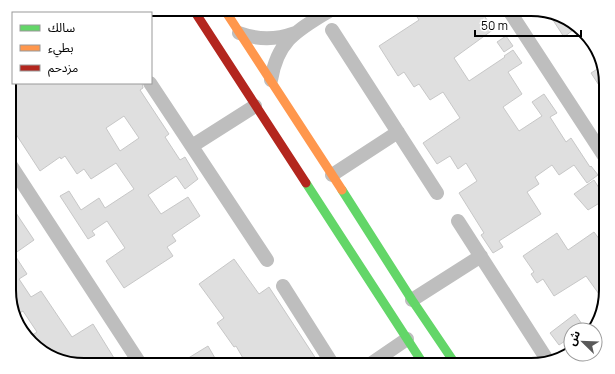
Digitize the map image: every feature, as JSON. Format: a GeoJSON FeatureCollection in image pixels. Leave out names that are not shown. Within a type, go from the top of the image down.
{"type":"FeatureCollection","features":[{"type":"Feature","properties":{"kind":"main road"},"geometry":{"type":"LineString","coordinates":[[197,16],[419,358]]}},
{"type":"Feature","properties":{"kind":"main road"},"geometry":{"type":"LineString","coordinates":[[228,16],[412,300],[451,358]]}},
{"type":"Feature","properties":{"kind":"main road"},"geometry":{"type":"LineString","coordinates":[[351,254],[354,248],[359,245]]}},
{"type":"Feature","properties":{"kind":"main road"},"geometry":{"type":"LineString","coordinates":[[380,267],[396,290],[412,300]]}},
{"type":"Feature","properties":{"kind":"street"},"geometry":{"type":"LineString","coordinates":[[271,80],[273,67],[278,54],[285,43],[295,33],[321,16]]}},
{"type":"Feature","properties":{"kind":"street"},"geometry":{"type":"LineString","coordinates":[[513,16],[599,137]]}},
{"type":"Feature","properties":{"kind":"street"},"geometry":{"type":"LineString","coordinates":[[332,30],[437,193]]}},
{"type":"Feature","properties":{"kind":"street"},"geometry":{"type":"LineString","coordinates":[[239,33],[256,38],[273,39],[295,33]]}},
{"type":"Feature","properties":{"kind":"street"},"geometry":{"type":"LineString","coordinates":[[151,84],[267,260]]}},
{"type":"Feature","properties":{"kind":"street"},"geometry":{"type":"LineString","coordinates":[[192,146],[255,106]]}},
{"type":"Feature","properties":{"kind":"street"},"geometry":{"type":"LineString","coordinates":[[332,175],[398,132]]}},
{"type":"Feature","properties":{"kind":"street"},"geometry":{"type":"LineString","coordinates":[[16,173],[136,358]]}},
{"type":"Feature","properties":{"kind":"street"},"geometry":{"type":"LineString","coordinates":[[458,221],[545,357]]}},
{"type":"Feature","properties":{"kind":"street"},"geometry":{"type":"LineString","coordinates":[[412,300],[481,256]]}},
{"type":"Feature","properties":{"kind":"street"},"geometry":{"type":"LineString","coordinates":[[282,286],[328,358]]}},
{"type":"Feature","properties":{"kind":"street"},"geometry":{"type":"LineString","coordinates":[[379,358],[407,339]]}},
{"type":"Feature","properties":{"kind":"building"},"geometry":{"type":"Polygon","coordinates":[[[416,16],[484,16],[494,29],[454,58],[469,81],[513,50],[522,63],[508,72],[522,94],[503,107],[519,131],[542,116],[532,102],[544,94],[557,113],[550,117],[566,142],[571,138],[590,167],[591,166],[598,175],[587,183],[574,165],[559,175],[552,165],[535,177],[539,184],[527,192],[541,214],[499,241],[503,247],[493,253],[481,235],[484,233],[459,193],[477,181],[466,163],[458,169],[450,156],[437,164],[423,143],[460,118],[443,92],[430,100],[419,84],[414,87],[404,72],[398,76],[379,46],[419,20],[416,16]]]}},
{"type":"Feature","properties":{"kind":"building"},"geometry":{"type":"Polygon","coordinates":[[[553,20],[572,30],[564,37],[553,20]]]}},
{"type":"Feature","properties":{"kind":"building"},"geometry":{"type":"Polygon","coordinates":[[[506,36],[513,46],[504,52],[497,42],[506,36]]]}},
{"type":"Feature","properties":{"kind":"building"},"geometry":{"type":"Polygon","coordinates":[[[597,69],[599,85],[591,73],[597,69]]]}},
{"type":"Feature","properties":{"kind":"building"},"geometry":{"type":"Polygon","coordinates":[[[16,84],[142,84],[143,88],[140,90],[169,134],[165,137],[180,160],[185,157],[198,179],[185,189],[176,176],[148,195],[161,214],[188,197],[200,216],[172,235],[176,241],[167,247],[173,256],[124,288],[106,261],[125,248],[107,221],[92,231],[95,235],[88,239],[60,196],[69,191],[81,210],[99,198],[105,208],[134,189],[116,163],[91,179],[84,169],[77,174],[65,156],[61,159],[60,157],[40,171],[16,134],[16,84]],[[124,116],[106,128],[120,151],[139,138],[124,116]]]}},
{"type":"Feature","properties":{"kind":"building"},"geometry":{"type":"Polygon","coordinates":[[[594,180],[599,188],[599,203],[588,210],[574,194],[594,180]]]}},
{"type":"Feature","properties":{"kind":"building"},"geometry":{"type":"Polygon","coordinates":[[[16,213],[34,240],[16,253],[16,213]]]}},
{"type":"Feature","properties":{"kind":"building"},"geometry":{"type":"Polygon","coordinates":[[[594,232],[599,239],[599,294],[586,276],[554,296],[543,279],[537,283],[531,274],[534,272],[523,256],[557,233],[568,250],[594,232]]]}},
{"type":"Feature","properties":{"kind":"building"},"geometry":{"type":"Polygon","coordinates":[[[16,257],[27,274],[19,279],[31,297],[41,291],[72,337],[93,324],[114,358],[84,358],[67,356],[50,349],[33,335],[37,332],[23,311],[20,313],[18,307],[16,290],[16,257]]]}},
{"type":"Feature","properties":{"kind":"building"},"geometry":{"type":"Polygon","coordinates":[[[234,259],[259,294],[269,287],[315,358],[243,358],[236,346],[234,347],[217,323],[224,318],[199,284],[234,259]]]}},
{"type":"Feature","properties":{"kind":"building"},"geometry":{"type":"Polygon","coordinates":[[[575,314],[580,322],[564,322],[575,314]]]}},
{"type":"Feature","properties":{"kind":"building"},"geometry":{"type":"Polygon","coordinates":[[[563,323],[563,342],[559,345],[550,333],[563,323]]]}},
{"type":"Feature","properties":{"kind":"building"},"geometry":{"type":"Polygon","coordinates":[[[208,346],[215,358],[188,358],[208,346]]]}},
{"type":"Feature","properties":{"kind":"traffic: fast"},"geometry":{"type":"LineString","coordinates":[[306,183],[419,358]]}},
{"type":"Feature","properties":{"kind":"traffic: fast"},"geometry":{"type":"LineString","coordinates":[[342,190],[412,300],[451,358]]}},
{"type":"Feature","properties":{"kind":"traffic: slow"},"geometry":{"type":"LineString","coordinates":[[229,16],[342,190]]}},
{"type":"Feature","properties":{"kind":"traffic: jam"},"geometry":{"type":"LineString","coordinates":[[198,16],[306,183]]}}]}
